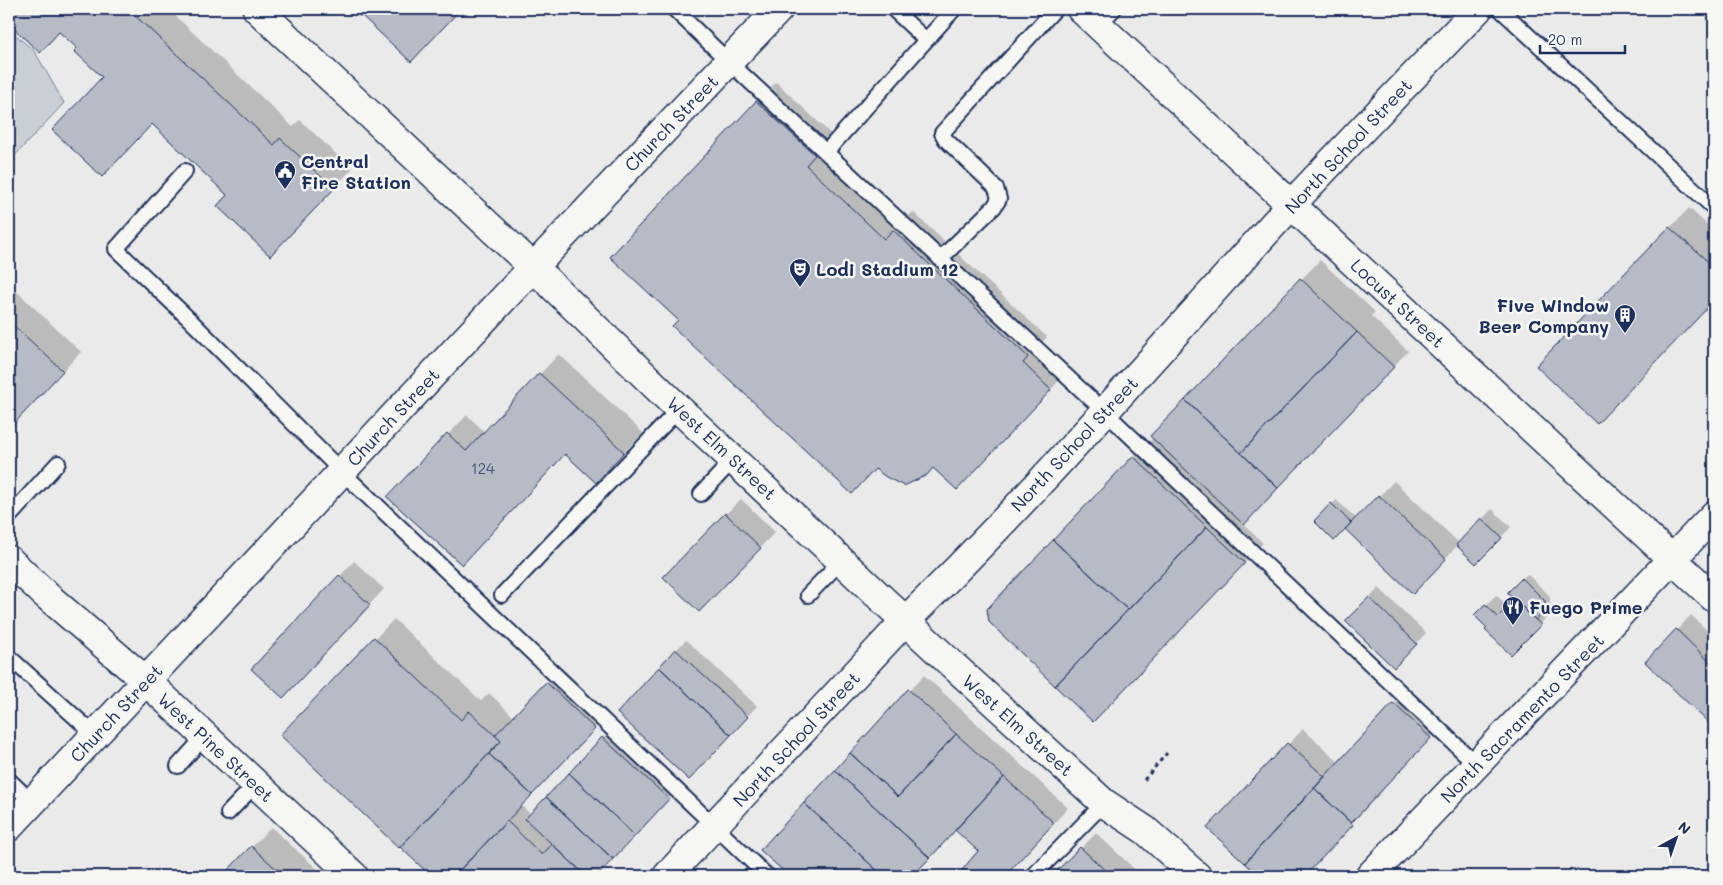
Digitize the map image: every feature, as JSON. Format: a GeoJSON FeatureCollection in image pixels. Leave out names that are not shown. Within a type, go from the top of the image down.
{"type":"FeatureCollection","features":[{"type":"Feature","properties":{"kind":"street","name":"West Elm Street"},"geometry":{"type":"LineString","coordinates":[[257,9],[533,267],[679,409],[905,621],[1104,802],[1145,830],[1197,876]]}},
{"type":"Feature","properties":{"kind":"street","name":"Church Street"},"geometry":{"type":"LineString","coordinates":[[9,827],[533,267],[779,9]]}},
{"type":"Feature","properties":{"kind":"street","name":"North School Street"},"geometry":{"type":"LineString","coordinates":[[666,876],[715,826],[905,621],[940,588],[1105,412],[1292,204],[1478,9]]}},
{"type":"Feature","properties":{"kind":"street","name":"Locust Street"},"geometry":{"type":"LineString","coordinates":[[1098,14],[1292,204],[1714,598]]}},
{"type":"Feature","properties":{"kind":"street","name":"North Sacramento Street"},"geometry":{"type":"LineString","coordinates":[[1370,876],[1714,515]]}},
{"type":"Feature","properties":{"kind":"street","name":"West Pine Street"},"geometry":{"type":"LineString","coordinates":[[9,560],[46,595],[146,681],[354,876]]}},
{"type":"Feature","properties":{"kind":"lane"},"geometry":{"type":"LineString","coordinates":[[674,9],[1105,412],[1477,765]]}},
{"type":"Feature","properties":{"kind":"lane"},"geometry":{"type":"LineString","coordinates":[[893,9],[926,40]]}},
{"type":"Feature","properties":{"kind":"lane"},"geometry":{"type":"LineString","coordinates":[[826,152],[954,9]]}},
{"type":"Feature","properties":{"kind":"lane"},"geometry":{"type":"LineString","coordinates":[[940,259],[994,208],[999,199],[996,188],[946,140],[942,133],[1055,9]]}},
{"type":"Feature","properties":{"kind":"lane"},"geometry":{"type":"LineString","coordinates":[[1500,9],[1714,208]]}},
{"type":"Feature","properties":{"kind":"lane"},"geometry":{"type":"LineString","coordinates":[[185,171],[116,249],[342,472],[767,876]]}},
{"type":"Feature","properties":{"kind":"lane"},"geometry":{"type":"LineString","coordinates":[[502,595],[679,409]]}},
{"type":"Feature","properties":{"kind":"lane"},"geometry":{"type":"LineString","coordinates":[[701,494],[734,459]]}},
{"type":"Feature","properties":{"kind":"lane"},"geometry":{"type":"LineString","coordinates":[[9,517],[58,463]]}},
{"type":"Feature","properties":{"kind":"lane"},"geometry":{"type":"LineString","coordinates":[[808,595],[841,561]]}},
{"type":"Feature","properties":{"kind":"lane"},"geometry":{"type":"LineString","coordinates":[[9,657],[95,735]]}},
{"type":"Feature","properties":{"kind":"lane"},"geometry":{"type":"LineString","coordinates":[[178,766],[205,736]]}},
{"type":"Feature","properties":{"kind":"lane"},"geometry":{"type":"LineString","coordinates":[[9,780],[32,802]]}},
{"type":"Feature","properties":{"kind":"lane"},"geometry":{"type":"LineString","coordinates":[[228,813],[256,784]]}},
{"type":"Feature","properties":{"kind":"lane"},"geometry":{"type":"LineString","coordinates":[[1032,876],[1104,802]]}},
{"type":"Feature","properties":{"kind":"path"},"geometry":{"type":"LineString","coordinates":[[1144,780],[1167,753]]}},
{"type":"Feature","properties":{"kind":"shaded area"},"geometry":{"type":"Polygon","coordinates":[[[9,29],[35,52],[64,103],[9,162],[9,29]]]}},
{"type":"Feature","properties":{"kind":"building"},"geometry":{"type":"Polygon","coordinates":[[[9,9],[128,9],[274,145],[280,138],[334,189],[270,256],[217,206],[227,195],[152,124],[102,177],[52,130],[102,77],[74,51],[77,48],[59,32],[40,53],[9,24],[9,9]]]}},
{"type":"Feature","properties":{"kind":"building"},"geometry":{"type":"Polygon","coordinates":[[[347,9],[461,9],[411,62],[362,16],[347,9]]]}},
{"type":"Feature","properties":{"kind":"building","name":"Lodi Stadium 12"},"geometry":{"type":"Polygon","coordinates":[[[756,101],[815,155],[806,165],[884,239],[893,230],[1028,357],[1023,363],[1051,390],[957,490],[933,468],[927,475],[904,486],[875,469],[852,494],[672,326],[678,320],[610,257],[756,101]]]}},
{"type":"Feature","properties":{"kind":"building","name":"Five Window Beer Company"},"geometry":{"type":"Polygon","coordinates":[[[1669,227],[1714,267],[1714,301],[1597,424],[1536,366],[1669,227]]]}},
{"type":"Feature","properties":{"kind":"building"},"geometry":{"type":"Polygon","coordinates":[[[1300,278],[1357,332],[1241,453],[1185,400],[1300,278]]]}},
{"type":"Feature","properties":{"kind":"building"},"geometry":{"type":"Polygon","coordinates":[[[9,321],[63,371],[10,428],[9,427],[9,321]]]}},
{"type":"Feature","properties":{"kind":"building"},"geometry":{"type":"Polygon","coordinates":[[[1357,332],[1394,367],[1278,488],[1241,453],[1357,332]]]}},
{"type":"Feature","properties":{"kind":"building"},"geometry":{"type":"Polygon","coordinates":[[[539,373],[624,452],[596,483],[565,454],[462,565],[387,497],[447,433],[466,451],[539,373]]]}},
{"type":"Feature","properties":{"kind":"building"},"geometry":{"type":"Polygon","coordinates":[[[1185,400],[1278,488],[1244,525],[1150,436],[1185,400]]]}},
{"type":"Feature","properties":{"kind":"building"},"geometry":{"type":"Polygon","coordinates":[[[1133,456],[1207,527],[1128,610],[1053,540],[1133,456]]]}},
{"type":"Feature","properties":{"kind":"building"},"geometry":{"type":"Polygon","coordinates":[[[1378,495],[1446,559],[1413,594],[1345,529],[1378,495]]]}},
{"type":"Feature","properties":{"kind":"building"},"geometry":{"type":"Polygon","coordinates":[[[1331,503],[1351,523],[1334,541],[1314,521],[1331,503]]]}},
{"type":"Feature","properties":{"kind":"building"},"geometry":{"type":"Polygon","coordinates":[[[725,513],[761,548],[699,612],[663,577],[725,513]]]}},
{"type":"Feature","properties":{"kind":"building"},"geometry":{"type":"Polygon","coordinates":[[[1481,518],[1502,538],[1476,564],[1456,545],[1481,518]]]}},
{"type":"Feature","properties":{"kind":"building"},"geometry":{"type":"Polygon","coordinates":[[[1207,527],[1245,563],[1093,722],[1055,686],[1207,527]]]}},
{"type":"Feature","properties":{"kind":"building"},"geometry":{"type":"Polygon","coordinates":[[[1053,540],[1128,610],[1055,686],[989,622],[987,609],[1053,540]]]}},
{"type":"Feature","properties":{"kind":"building"},"geometry":{"type":"Polygon","coordinates":[[[339,575],[370,605],[283,698],[251,669],[339,575]]]}},
{"type":"Feature","properties":{"kind":"building"},"geometry":{"type":"Polygon","coordinates":[[[1522,578],[1545,601],[1545,610],[1536,620],[1507,593],[1522,578]]]}},
{"type":"Feature","properties":{"kind":"building"},"geometry":{"type":"Polygon","coordinates":[[[1369,597],[1417,644],[1394,668],[1345,621],[1369,597]]]}},
{"type":"Feature","properties":{"kind":"building"},"geometry":{"type":"Polygon","coordinates":[[[1515,600],[1541,625],[1511,655],[1485,630],[1487,628],[1474,615],[1485,604],[1498,617],[1515,600]]]}},
{"type":"Feature","properties":{"kind":"building"},"geometry":{"type":"Polygon","coordinates":[[[1676,629],[1714,666],[1714,728],[1645,662],[1676,629]]]}},
{"type":"Feature","properties":{"kind":"building"},"geometry":{"type":"Polygon","coordinates":[[[374,637],[461,720],[469,711],[501,741],[399,848],[280,735],[374,637]]]}},
{"type":"Feature","properties":{"kind":"building"},"geometry":{"type":"Polygon","coordinates":[[[675,649],[748,717],[731,735],[659,667],[675,649]]]}},
{"type":"Feature","properties":{"kind":"building"},"geometry":{"type":"Polygon","coordinates":[[[659,667],[731,735],[689,780],[617,713],[659,667]]]}},
{"type":"Feature","properties":{"kind":"building"},"geometry":{"type":"Polygon","coordinates":[[[546,682],[595,729],[532,795],[489,754],[501,741],[495,735],[546,682]]]}},
{"type":"Feature","properties":{"kind":"building"},"geometry":{"type":"Polygon","coordinates":[[[908,689],[956,734],[898,797],[850,753],[908,689]]]}},
{"type":"Feature","properties":{"kind":"building"},"geometry":{"type":"Polygon","coordinates":[[[1393,703],[1431,738],[1351,823],[1314,788],[1393,703]]]}},
{"type":"Feature","properties":{"kind":"building"},"geometry":{"type":"Polygon","coordinates":[[[956,734],[1004,777],[930,858],[835,770],[850,753],[898,797],[956,734]]]}},
{"type":"Feature","properties":{"kind":"building"},"geometry":{"type":"Polygon","coordinates":[[[602,737],[669,799],[635,836],[569,773],[602,737]]]}},
{"type":"Feature","properties":{"kind":"building"},"geometry":{"type":"Polygon","coordinates":[[[1287,743],[1325,777],[1245,863],[1207,828],[1287,743]]]}},
{"type":"Feature","properties":{"kind":"building"},"geometry":{"type":"Polygon","coordinates":[[[489,754],[532,795],[454,876],[431,876],[400,847],[489,754]]]}},
{"type":"Feature","properties":{"kind":"building"},"geometry":{"type":"Polygon","coordinates":[[[835,770],[930,858],[912,876],[883,876],[804,803],[835,770]]]}},
{"type":"Feature","properties":{"kind":"building"},"geometry":{"type":"Polygon","coordinates":[[[569,773],[635,836],[613,859],[546,797],[569,773]]]}},
{"type":"Feature","properties":{"kind":"building"},"geometry":{"type":"Polygon","coordinates":[[[1004,777],[1054,823],[1005,876],[969,876],[962,870],[978,851],[955,830],[1004,777]]]}},
{"type":"Feature","properties":{"kind":"building"},"geometry":{"type":"Polygon","coordinates":[[[1314,788],[1353,825],[1305,876],[1259,876],[1245,863],[1314,788]]]}},
{"type":"Feature","properties":{"kind":"building"},"geometry":{"type":"Polygon","coordinates":[[[546,797],[613,859],[597,876],[586,876],[525,819],[546,797]]]}},
{"type":"Feature","properties":{"kind":"building"},"geometry":{"type":"Polygon","coordinates":[[[804,803],[883,876],[789,876],[760,850],[804,803]]]}},
{"type":"Feature","properties":{"kind":"building"},"geometry":{"type":"Polygon","coordinates":[[[507,821],[542,855],[552,844],[586,876],[454,876],[507,821]]]}},
{"type":"Feature","properties":{"kind":"building"},"geometry":{"type":"Polygon","coordinates":[[[251,846],[284,876],[222,876],[251,846]]]}},
{"type":"Feature","properties":{"kind":"building"},"geometry":{"type":"Polygon","coordinates":[[[1080,847],[1111,876],[1054,876],[1080,847]]]}},
{"type":"Feature","properties":{"kind":"place","name":"Central Fire Station"},"geometry":{"type":"Point","coordinates":[285,190]}},
{"type":"Feature","properties":{"kind":"place","name":"Lodi Stadium 12"},"geometry":{"type":"Point","coordinates":[800,288]}},
{"type":"Feature","properties":{"kind":"place","name":"Five Window Beer Company"},"geometry":{"type":"Point","coordinates":[1625,334]}},
{"type":"Feature","properties":{"kind":"place","name":"Fuego Prime"},"geometry":{"type":"Point","coordinates":[1513,626]}}]}
